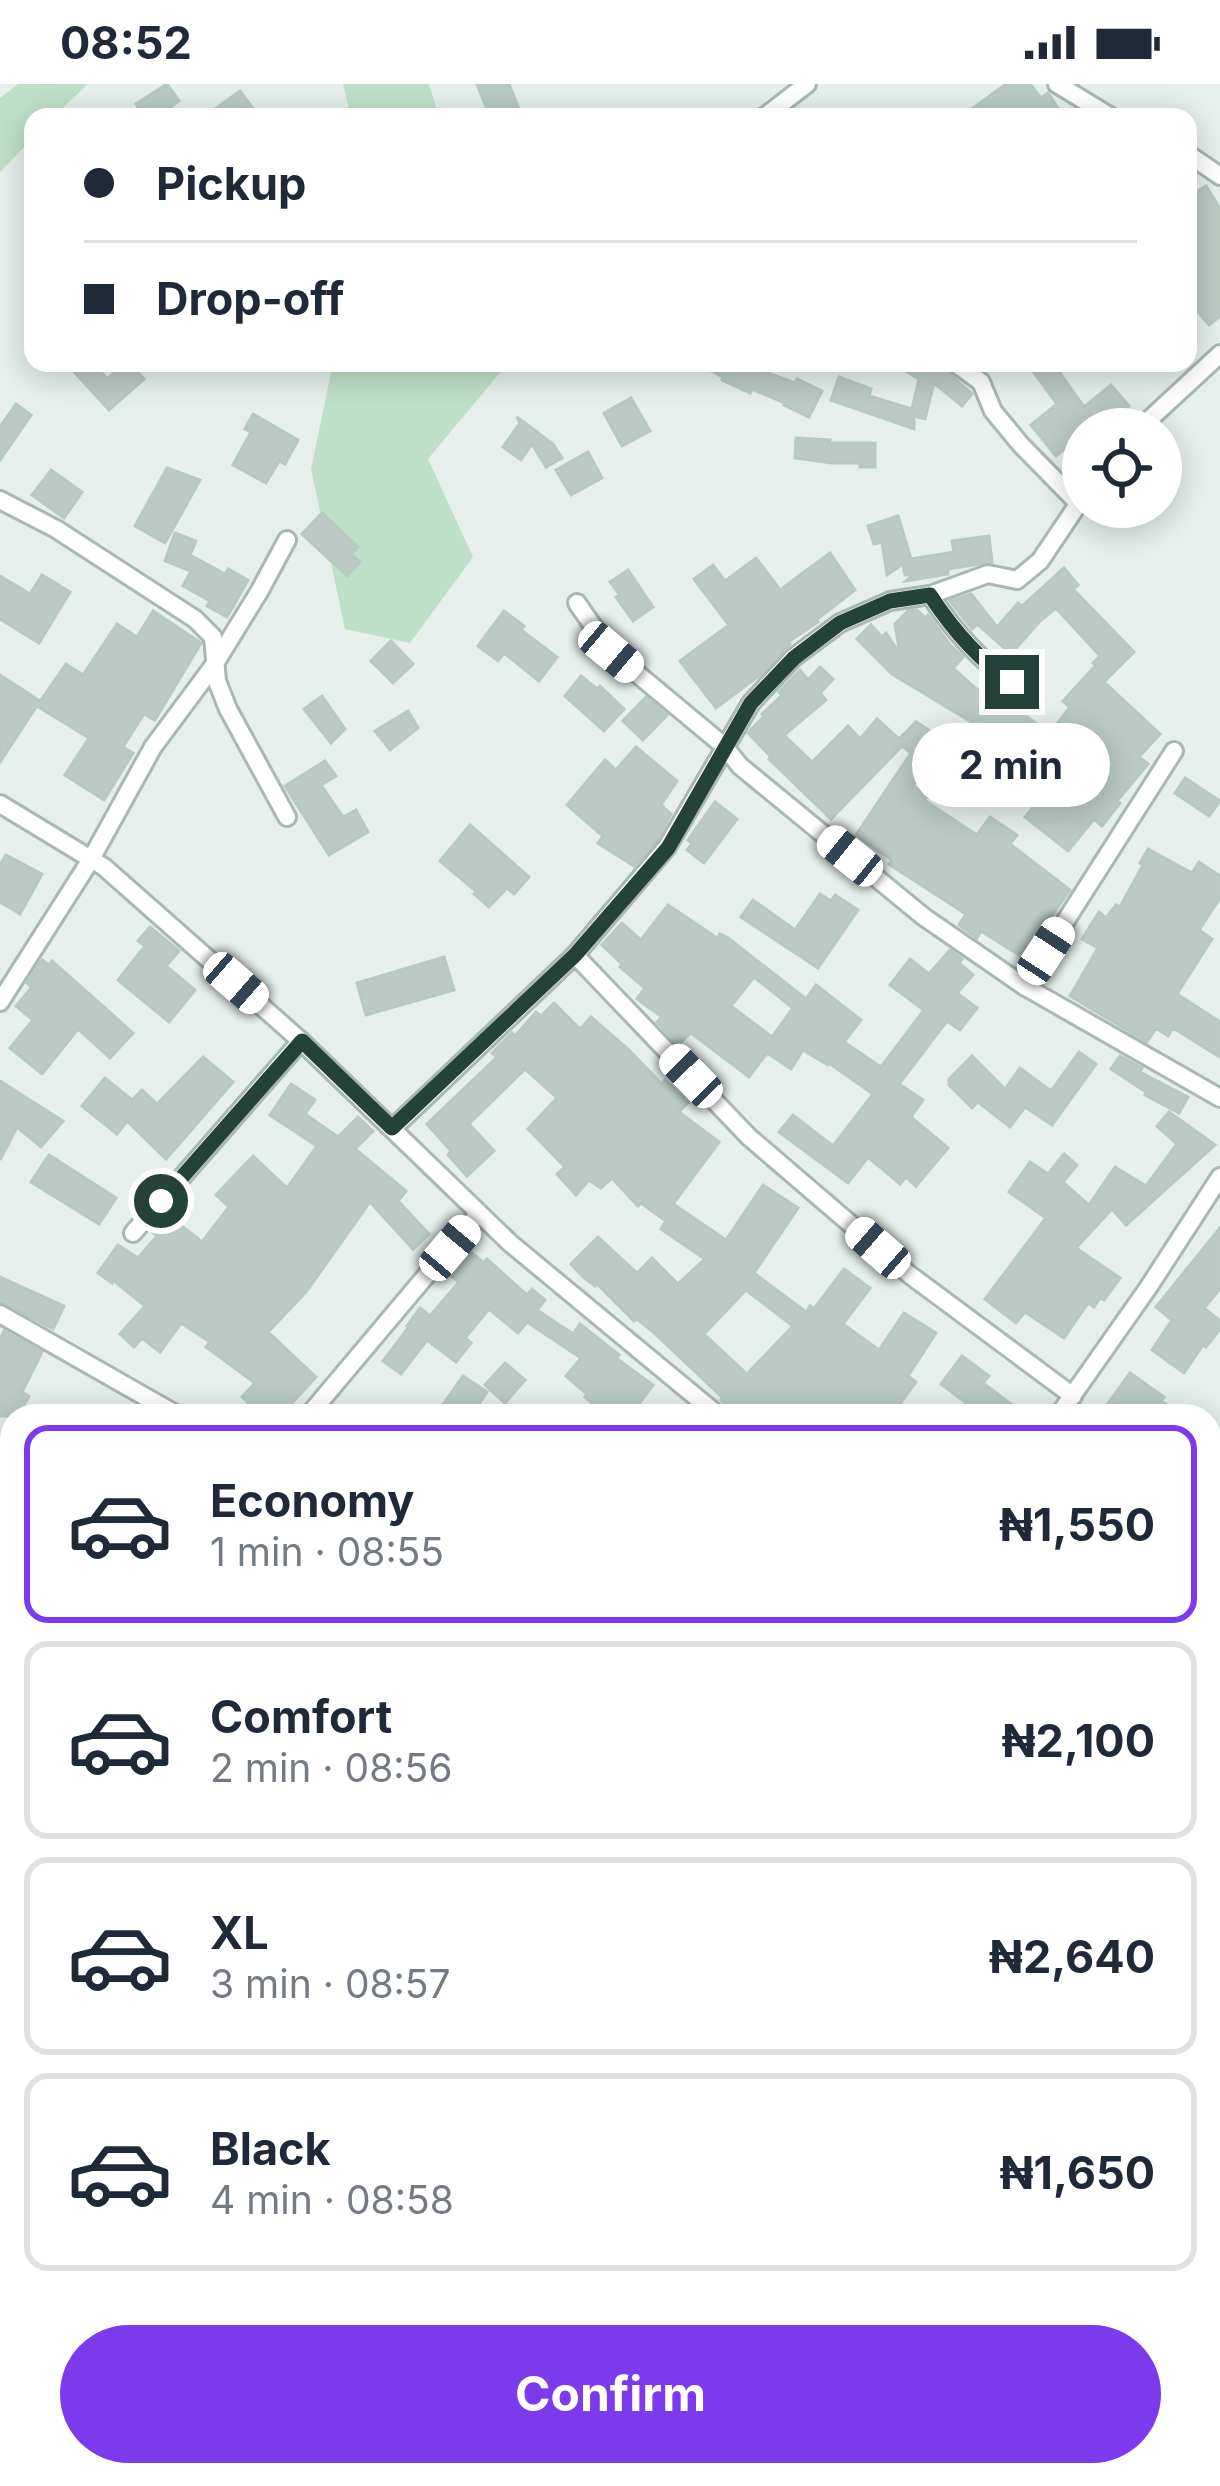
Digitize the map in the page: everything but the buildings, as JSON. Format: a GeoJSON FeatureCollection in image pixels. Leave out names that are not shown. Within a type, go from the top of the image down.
{"type":"FeatureCollection","features":[{"type":"Feature","properties":{"kind":"street"},"geometry":{"type":"LineString","coordinates":[[776,108],[807,84]]}},
{"type":"Feature","properties":{"kind":"street"},"geometry":{"type":"LineString","coordinates":[[1057,84],[1090,108]]}},
{"type":"Feature","properties":{"kind":"street"},"geometry":{"type":"LineString","coordinates":[[1162,408],[1220,354]]}},
{"type":"Feature","properties":{"kind":"street"},"geometry":{"type":"LineString","coordinates":[[967,372],[981,382],[993,411],[1021,445],[1062,483]]}},
{"type":"Feature","properties":{"kind":"street"},"geometry":{"type":"LineString","coordinates":[[0,500],[56,529],[195,620],[213,637],[214,665],[228,709],[287,817]]}},
{"type":"Feature","properties":{"kind":"street"},"geometry":{"type":"LineString","coordinates":[[392,1128],[575,955],[668,848],[751,703],[794,658],[840,623],[890,601],[930,595],[988,574],[1017,580],[1040,561],[1062,528]]}},
{"type":"Feature","properties":{"kind":"street"},"geometry":{"type":"LineString","coordinates":[[0,1001],[90,861],[153,748],[214,665],[287,540]]}},
{"type":"Feature","properties":{"kind":"street"},"geometry":{"type":"LineString","coordinates":[[930,595],[957,630],[1012,682]]}},
{"type":"Feature","properties":{"kind":"street"},"geometry":{"type":"LineString","coordinates":[[577,603],[611,652],[724,746],[740,766],[924,917],[1024,986],[1220,1098]]}},
{"type":"Feature","properties":{"kind":"street"},"geometry":{"type":"LineString","coordinates":[[1024,986],[1174,752]]}},
{"type":"Feature","properties":{"kind":"street"},"geometry":{"type":"LineString","coordinates":[[0,805],[104,867],[302,1041],[478,1214],[705,1404]]}},
{"type":"Feature","properties":{"kind":"street"},"geometry":{"type":"LineString","coordinates":[[575,955],[748,1137],[910,1275],[1073,1396]]}},
{"type":"Feature","properties":{"kind":"street"},"geometry":{"type":"LineString","coordinates":[[133,1233],[302,1041]]}},
{"type":"Feature","properties":{"kind":"street"},"geometry":{"type":"LineString","coordinates":[[1067,1404],[1220,1177]]}},
{"type":"Feature","properties":{"kind":"street"},"geometry":{"type":"LineString","coordinates":[[318,1404],[478,1214]]}},
{"type":"Feature","properties":{"kind":"street"},"geometry":{"type":"LineString","coordinates":[[0,1314],[157,1404]]}},
{"type":"Feature","properties":{"kind":"green space"},"geometry":{"type":"Polygon","coordinates":[[[18,84],[88,84],[63,108],[24,108],[24,147],[0,172],[0,98],[18,84]]]}},
{"type":"Feature","properties":{"kind":"green space"},"geometry":{"type":"Polygon","coordinates":[[[343,84],[429,84],[436,108],[349,108],[343,84]]]}},
{"type":"Feature","properties":{"kind":"green space"},"geometry":{"type":"Polygon","coordinates":[[[331,372],[500,372],[428,459],[473,557],[410,643],[345,629],[311,469],[331,372]]]}},
{"type":"Feature","properties":{"kind":"route"},"geometry":{"type":"LineString","coordinates":[[161,1201],[302,1041],[392,1128],[575,955],[668,848],[751,703],[794,658],[840,623],[890,601],[930,595],[944,616],[1012,682]]}}]}
